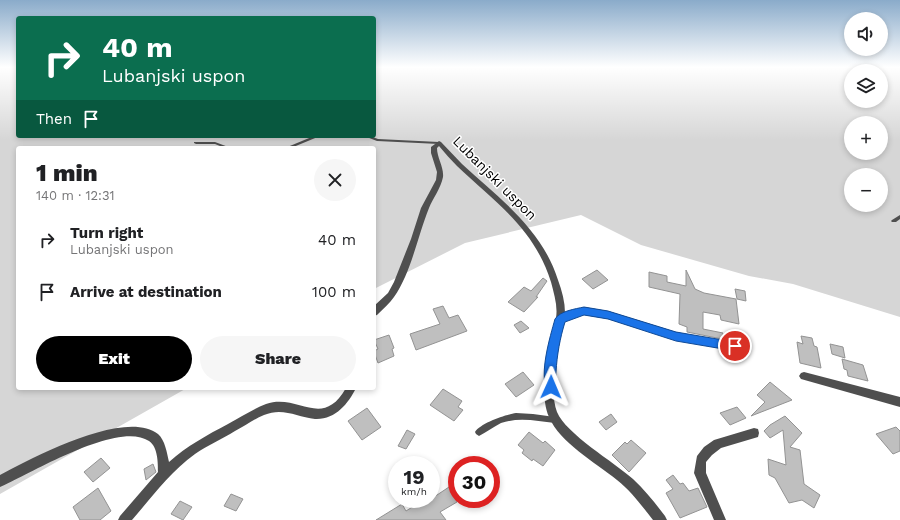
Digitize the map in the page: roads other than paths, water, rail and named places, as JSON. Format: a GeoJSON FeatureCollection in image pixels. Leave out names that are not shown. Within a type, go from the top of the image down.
{"type":"FeatureCollection","features":[{"type":"Feature","properties":{"kind":"street","name":"Lubanjski uspon"},"geometry":{"type":"LineString","coordinates":[[376,310],[391,295],[398,282],[415,239],[425,208],[439,180],[440,172],[434,153],[434,147],[439,143],[460,166],[504,203],[526,228],[547,260],[553,274],[560,304],[560,319],[554,342],[550,374],[552,412],[555,420]]}},
{"type":"Feature","properties":{"kind":"street"},"geometry":{"type":"LineString","coordinates":[[560,319],[584,311],[608,315],[676,336],[735,346],[746,351]]}},
{"type":"Feature","properties":{"kind":"street"},"geometry":{"type":"LineString","coordinates":[[804,376],[900,402]]}},
{"type":"Feature","properties":{"kind":"street"},"geometry":{"type":"LineString","coordinates":[[124,520],[164,474],[192,450],[265,409],[285,406],[321,415],[332,411],[348,395],[350,390]]}},
{"type":"Feature","properties":{"kind":"street"},"geometry":{"type":"LineString","coordinates":[[555,420],[573,438],[630,484],[661,520]]}},
{"type":"Feature","properties":{"kind":"street"},"geometry":{"type":"LineString","coordinates":[[0,481],[39,461],[79,444],[113,434],[132,431],[144,431],[154,438],[161,452],[164,474]]}},
{"type":"Feature","properties":{"kind":"street"},"geometry":{"type":"LineString","coordinates":[[720,520],[700,473],[701,460],[708,451],[718,444],[754,433]]}},
{"type":"Feature","properties":{"kind":"lane"},"geometry":{"type":"LineString","coordinates":[[292,146],[313,138]]}},
{"type":"Feature","properties":{"kind":"lane"},"geometry":{"type":"LineString","coordinates":[[372,138],[377,140],[439,143]]}},
{"type":"Feature","properties":{"kind":"lane"},"geometry":{"type":"LineString","coordinates":[[196,143],[215,143],[223,146]]}},
{"type":"Feature","properties":{"kind":"lane"},"geometry":{"type":"LineString","coordinates":[[894,221],[900,217]]}},
{"type":"Feature","properties":{"kind":"lane"},"geometry":{"type":"LineString","coordinates":[[479,432],[496,421],[515,416],[532,416],[555,420]]}}]}
